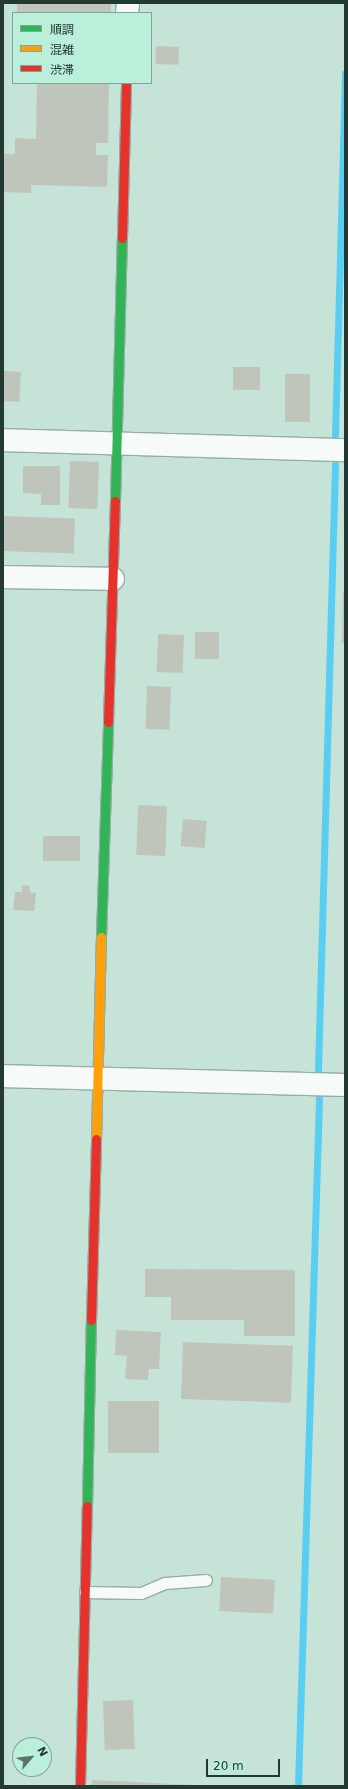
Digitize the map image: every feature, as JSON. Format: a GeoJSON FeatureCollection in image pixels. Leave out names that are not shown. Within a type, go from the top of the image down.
{"type":"FeatureCollection","features":[{"type":"Feature","properties":{"kind":"street"},"geometry":{"type":"LineString","coordinates":[[80,1786],[97,1078],[117,444],[126,84]]}},
{"type":"Feature","properties":{"kind":"street"},"geometry":{"type":"LineString","coordinates":[[3,440],[345,450]]}},
{"type":"Feature","properties":{"kind":"street"},"geometry":{"type":"LineString","coordinates":[[3,577],[113,579]]}},
{"type":"Feature","properties":{"kind":"street"},"geometry":{"type":"LineString","coordinates":[[3,1076],[345,1085]]}},
{"type":"Feature","properties":{"kind":"lane"},"geometry":{"type":"LineString","coordinates":[[85,1592],[141,1593],[165,1583],[206,1580]]}},
{"type":"Feature","properties":{"kind":"building"},"geometry":{"type":"Polygon","coordinates":[[[17,3],[111,3],[111,12],[17,12],[17,3]]]}},
{"type":"Feature","properties":{"kind":"building"},"geometry":{"type":"Polygon","coordinates":[[[156,46],[179,47],[178,65],[155,64],[156,46]]]}},
{"type":"Feature","properties":{"kind":"building"},"geometry":{"type":"Polygon","coordinates":[[[37,84],[109,84],[108,143],[96,143],[96,155],[108,155],[107,187],[31,185],[31,193],[3,192],[3,154],[15,154],[15,138],[36,139],[37,84]]]}},
{"type":"Feature","properties":{"kind":"building"},"geometry":{"type":"Polygon","coordinates":[[[233,367],[260,367],[260,390],[233,390],[233,367]]]}},
{"type":"Feature","properties":{"kind":"building"},"geometry":{"type":"Polygon","coordinates":[[[3,371],[21,372],[19,402],[3,401],[3,371]]]}},
{"type":"Feature","properties":{"kind":"building"},"geometry":{"type":"Polygon","coordinates":[[[285,374],[310,374],[310,422],[285,422],[285,374]]]}},
{"type":"Feature","properties":{"kind":"building"},"geometry":{"type":"Polygon","coordinates":[[[70,461],[99,462],[97,509],[68,508],[70,461]]]}},
{"type":"Feature","properties":{"kind":"building"},"geometry":{"type":"Polygon","coordinates":[[[23,466],[60,466],[60,505],[41,505],[41,494],[23,493],[23,466]]]}},
{"type":"Feature","properties":{"kind":"building"},"geometry":{"type":"Polygon","coordinates":[[[3,516],[75,519],[74,553],[3,551],[3,516]]]}},
{"type":"Feature","properties":{"kind":"building"},"geometry":{"type":"Polygon","coordinates":[[[343,592],[345,592],[345,643],[342,643],[343,592]]]}},
{"type":"Feature","properties":{"kind":"building"},"geometry":{"type":"Polygon","coordinates":[[[195,632],[219,632],[219,659],[195,659],[195,632]]]}},
{"type":"Feature","properties":{"kind":"building"},"geometry":{"type":"Polygon","coordinates":[[[158,634],[184,635],[183,673],[157,672],[158,634]]]}},
{"type":"Feature","properties":{"kind":"building"},"geometry":{"type":"Polygon","coordinates":[[[147,686],[171,687],[169,730],[145,729],[147,686]]]}},
{"type":"Feature","properties":{"kind":"building"},"geometry":{"type":"Polygon","coordinates":[[[138,805],[167,806],[165,856],[136,855],[138,805]]]}},
{"type":"Feature","properties":{"kind":"building"},"geometry":{"type":"Polygon","coordinates":[[[183,819],[207,821],[205,848],[181,846],[183,819]]]}},
{"type":"Feature","properties":{"kind":"building"},"geometry":{"type":"Polygon","coordinates":[[[43,836],[80,836],[80,861],[43,861],[43,836]]]}},
{"type":"Feature","properties":{"kind":"building"},"geometry":{"type":"Polygon","coordinates":[[[22,885],[30,886],[30,892],[36,893],[34,911],[13,910],[15,892],[22,892],[22,885]]]}},
{"type":"Feature","properties":{"kind":"building"},"geometry":{"type":"Polygon","coordinates":[[[145,1269],[295,1270],[295,1336],[244,1336],[244,1320],[171,1320],[171,1297],[145,1297],[145,1269]]]}},
{"type":"Feature","properties":{"kind":"building"},"geometry":{"type":"Polygon","coordinates":[[[116,1330],[161,1332],[159,1369],[149,1369],[148,1380],[125,1379],[127,1356],[115,1355],[116,1330]]]}},
{"type":"Feature","properties":{"kind":"building"},"geometry":{"type":"Polygon","coordinates":[[[183,1342],[293,1346],[291,1403],[181,1399],[183,1342]]]}},
{"type":"Feature","properties":{"kind":"building"},"geometry":{"type":"Polygon","coordinates":[[[108,1401],[159,1401],[159,1453],[108,1453],[108,1401]]]}},
{"type":"Feature","properties":{"kind":"building"},"geometry":{"type":"Polygon","coordinates":[[[221,1577],[275,1580],[273,1614],[219,1611],[221,1577]]]}},
{"type":"Feature","properties":{"kind":"building"},"geometry":{"type":"Polygon","coordinates":[[[133,1700],[135,1749],[105,1750],[103,1701],[133,1700]]]}},
{"type":"Feature","properties":{"kind":"building"},"geometry":{"type":"Polygon","coordinates":[[[92,1780],[196,1785],[196,1786],[91,1786],[92,1780]]]}},
{"type":"Feature","properties":{"kind":"waterway"},"geometry":{"type":"LineString","coordinates":[[335,435],[345,73]]}},
{"type":"Feature","properties":{"kind":"waterway"},"geometry":{"type":"LineString","coordinates":[[318,1070],[335,464]]}},
{"type":"Feature","properties":{"kind":"waterway"},"geometry":{"type":"LineString","coordinates":[[298,1786],[319,1098]]}},
{"type":"Feature","properties":{"kind":"traffic: fast"},"geometry":{"type":"LineString","coordinates":[[115,501],[122,238]]}},
{"type":"Feature","properties":{"kind":"traffic: fast"},"geometry":{"type":"LineString","coordinates":[[101,937],[108,722]]}},
{"type":"Feature","properties":{"kind":"traffic: fast"},"geometry":{"type":"LineString","coordinates":[[87,1506],[91,1320]]}},
{"type":"Feature","properties":{"kind":"traffic: slow"},"geometry":{"type":"LineString","coordinates":[[96,1139],[101,937]]}},
{"type":"Feature","properties":{"kind":"traffic: jam"},"geometry":{"type":"LineString","coordinates":[[122,238],[126,84]]}},
{"type":"Feature","properties":{"kind":"traffic: jam"},"geometry":{"type":"LineString","coordinates":[[108,722],[115,501]]}},
{"type":"Feature","properties":{"kind":"traffic: jam"},"geometry":{"type":"LineString","coordinates":[[91,1320],[96,1139]]}},
{"type":"Feature","properties":{"kind":"traffic: jam"},"geometry":{"type":"LineString","coordinates":[[80,1786],[87,1506]]}}]}
